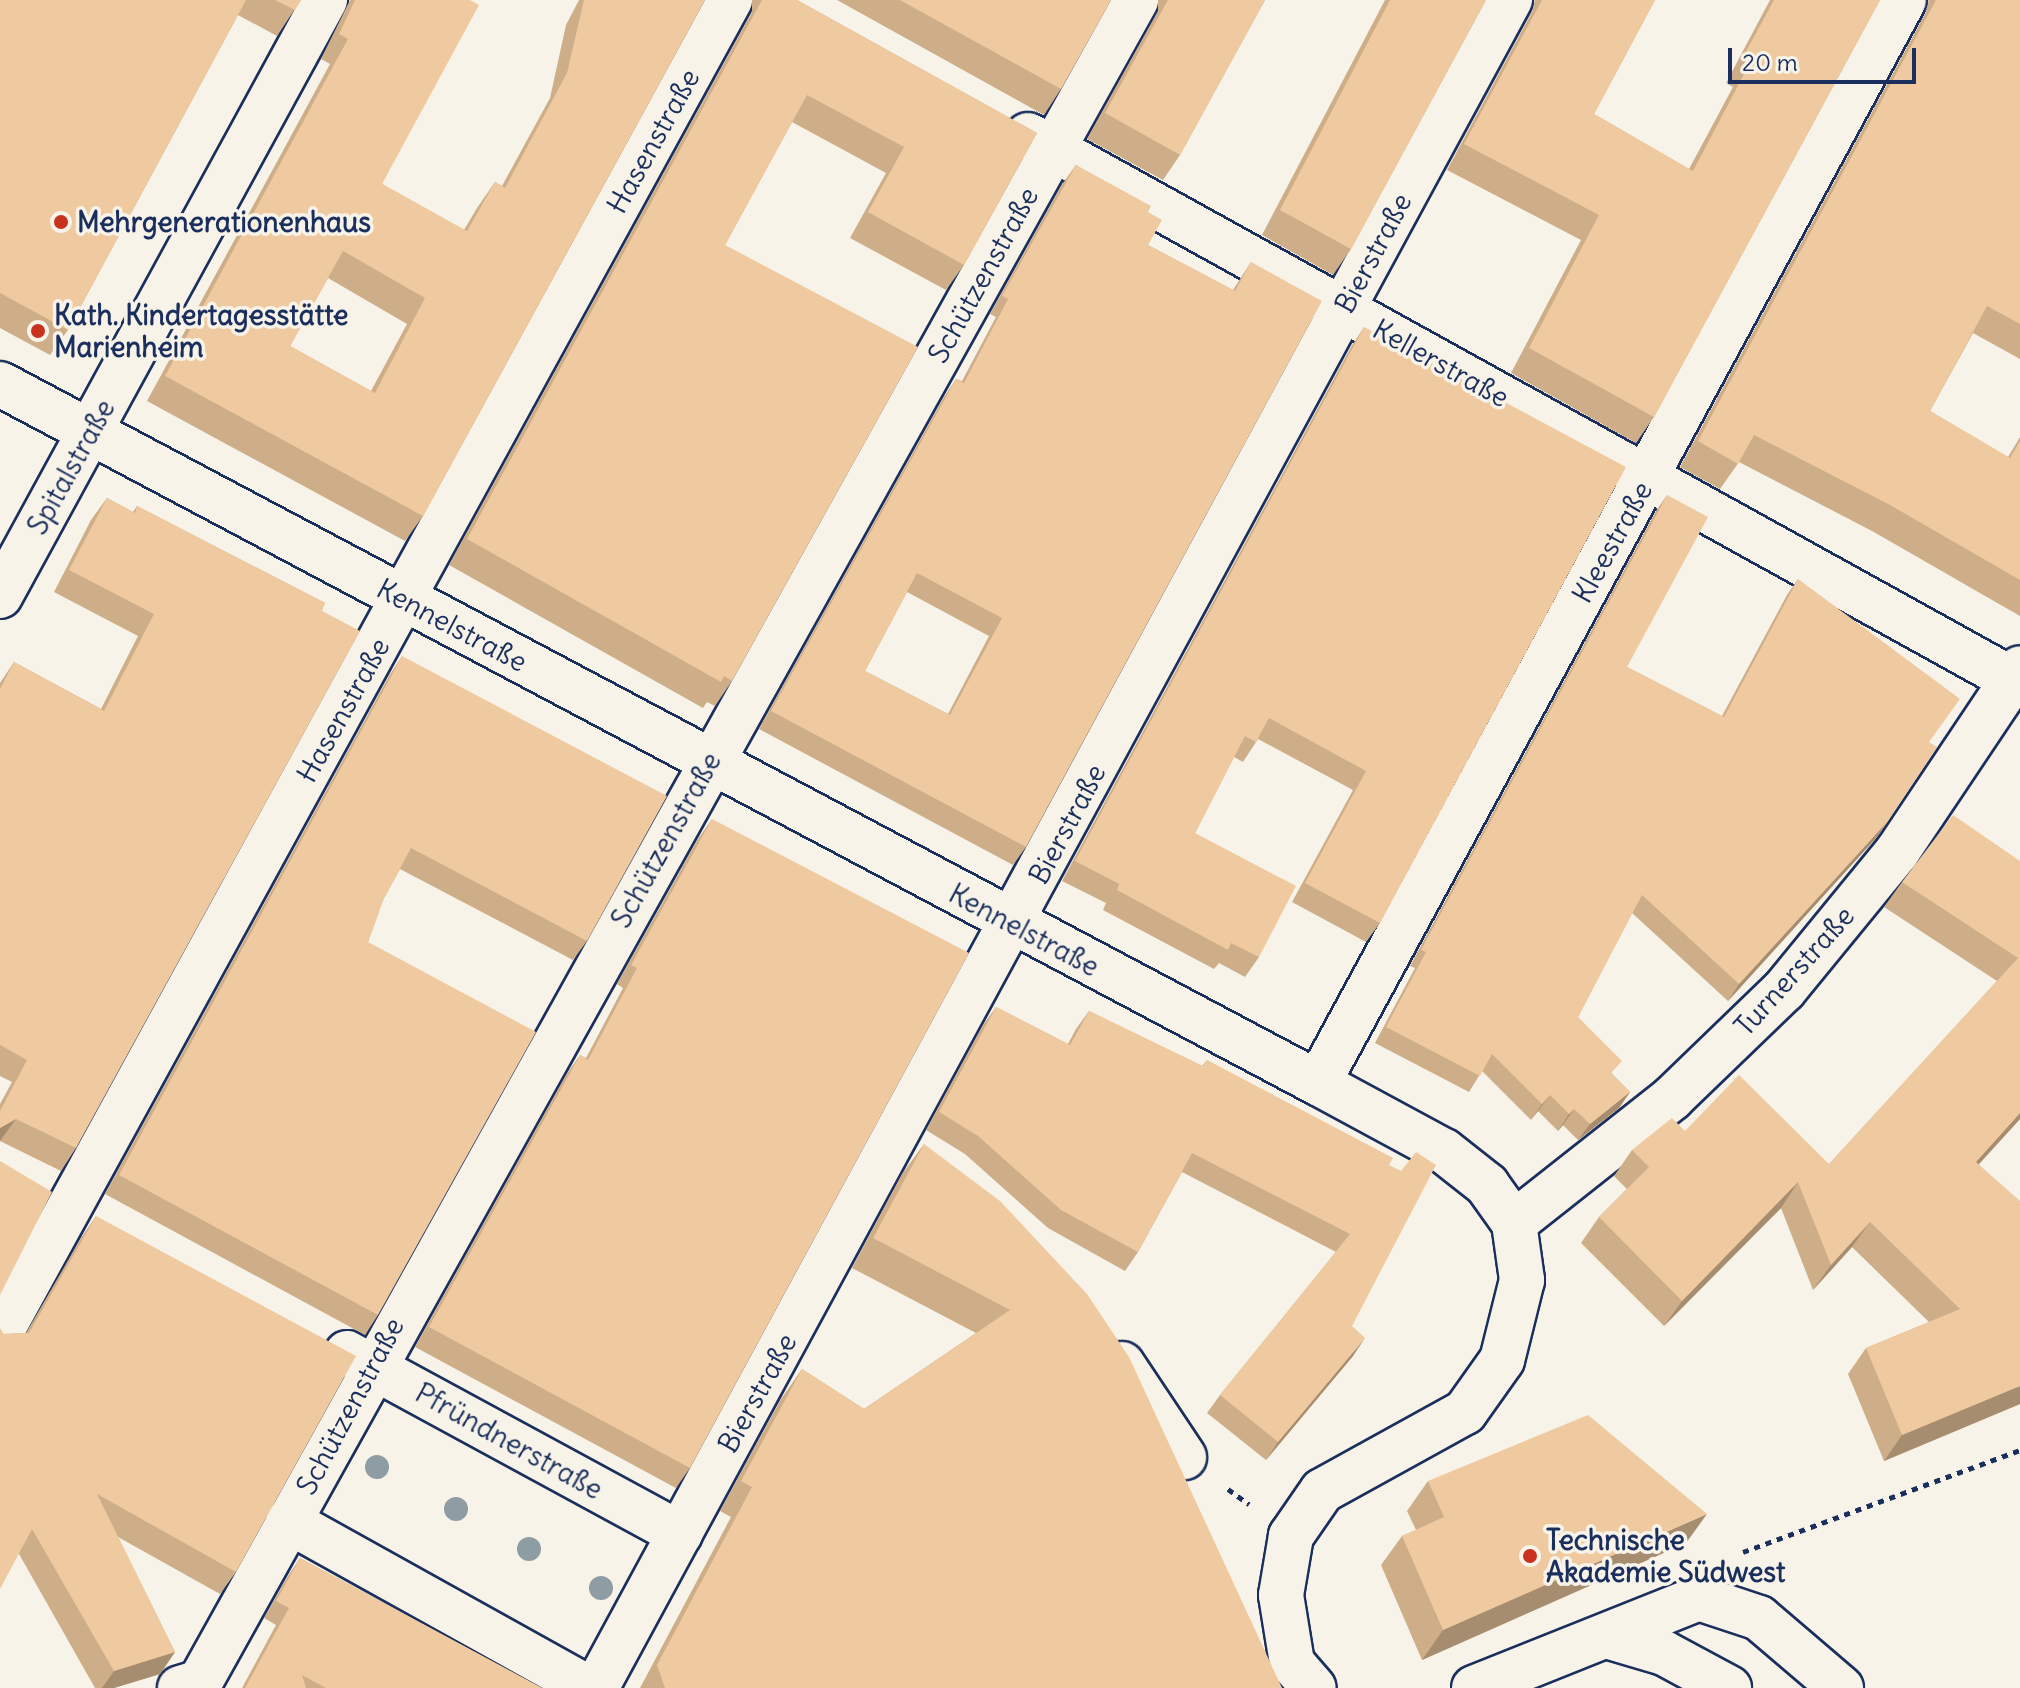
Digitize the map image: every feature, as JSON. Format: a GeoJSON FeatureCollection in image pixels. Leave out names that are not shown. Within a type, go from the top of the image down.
{"type":"FeatureCollection","features":[{"type":"Feature","properties":{"kind":"street","name":"Spitalstraße"},"geometry":{"type":"LineString","coordinates":[[0,596],[325,0]]}},
{"type":"Feature","properties":{"kind":"street","name":"Hasenstraße"},"geometry":{"type":"LineString","coordinates":[[0,1334],[730,0]]}},
{"type":"Feature","properties":{"kind":"street","name":"Schützenstraße"},"geometry":{"type":"LineString","coordinates":[[190,1685],[288,1521],[371,1366],[1136,0]]}},
{"type":"Feature","properties":{"kind":"street","name":"Bierstraße"},"geometry":{"type":"LineString","coordinates":[[596,1688],[680,1534],[909,1149],[1013,925],[1510,0]]}},
{"type":"Feature","properties":{"kind":"street","name":"Kleestraße"},"geometry":{"type":"LineString","coordinates":[[1318,1083],[1904,0]]}},
{"type":"Feature","properties":{"kind":"street","name":"Kellerstraße"},"geometry":{"type":"LineString","coordinates":[[986,112],[1648,477],[2016,674]]}},
{"type":"Feature","properties":{"kind":"street","name":"Kennelstraße"},"geometry":{"type":"LineString","coordinates":[[0,384],[708,764],[1318,1083],[1444,1151],[1487,1185],[1514,1223],[1522,1280],[1502,1360],[1465,1412],[1322,1491],[1291,1536],[1281,1595],[1292,1663],[1314,1688]]}},
{"type":"Feature","properties":{"kind":"street","name":"Turnerstraße"},"geometry":{"type":"LineString","coordinates":[[1514,1223],[1672,1098],[1784,990],[1897,852],[2016,674]]}},
{"type":"Feature","properties":{"kind":"street"},"geometry":{"type":"LineString","coordinates":[[28,1181],[112,1225]]}},
{"type":"Feature","properties":{"kind":"street"},"geometry":{"type":"LineString","coordinates":[[1100,1331],[1184,1457]]}},
{"type":"Feature","properties":{"kind":"street","name":"Pfründnerstraße"},"geometry":{"type":"LineString","coordinates":[[316,1337],[680,1534]]}},
{"type":"Feature","properties":{"kind":"street"},"geometry":{"type":"LineString","coordinates":[[288,1521],[588,1688]]}},
{"type":"Feature","properties":{"kind":"street"},"geometry":{"type":"LineString","coordinates":[[1474,1688],[1699,1598],[1759,1618],[1841,1688]]}},
{"type":"Feature","properties":{"kind":"street"},"geometry":{"type":"LineString","coordinates":[[1606,1636],[1664,1653],[1729,1688]]}},
{"type":"Feature","properties":{"kind":"path"},"geometry":{"type":"LineString","coordinates":[[1734,1555],[2020,1450]]}},
{"type":"Feature","properties":{"kind":"path"},"geometry":{"type":"LineString","coordinates":[[1184,1457],[1291,1536]]}},
{"type":"Feature","properties":{"kind":"building","name":"Mehrgenerationenhaus"},"geometry":{"type":"Polygon","coordinates":[[[0,0],[246,0],[68,330],[0,293],[0,0]]]}},
{"type":"Feature","properties":{"kind":"building"},"geometry":{"type":"Polygon","coordinates":[[[275,0],[301,0],[295,10],[275,0]]]}},
{"type":"Feature","properties":{"kind":"building"},"geometry":{"type":"Polygon","coordinates":[[[355,0],[470,0],[479,5],[382,184],[467,231],[495,182],[505,188],[567,73],[584,0],[705,0],[423,516],[165,376],[348,39],[339,34],[355,0]],[[343,251],[290,346],[375,393],[425,298],[343,251]]]}},
{"type":"Feature","properties":{"kind":"building"},"geometry":{"type":"Polygon","coordinates":[[[762,0],[797,0],[1037,133],[964,265],[868,212],[904,147],[807,95],[725,245],[918,347],[732,681],[724,676],[721,682],[467,539],[762,0]]]}},
{"type":"Feature","properties":{"kind":"building"},"geometry":{"type":"Polygon","coordinates":[[[900,0],[1111,0],[1061,89],[900,0]]]}},
{"type":"Feature","properties":{"kind":"building"},"geometry":{"type":"Polygon","coordinates":[[[1168,0],[1265,0],[1180,155],[1105,113],[1168,0]]]}},
{"type":"Feature","properties":{"kind":"building"},"geometry":{"type":"Polygon","coordinates":[[[1390,0],[1486,0],[1351,249],[1280,210],[1390,0]]]}},
{"type":"Feature","properties":{"kind":"building"},"geometry":{"type":"Polygon","coordinates":[[[1542,0],[1655,0],[1594,114],[1693,171],[1751,61],[1743,57],[1774,0],[1880,0],[1654,417],[1529,348],[1599,215],[1464,144],[1542,0]]]}},
{"type":"Feature","properties":{"kind":"building"},"geometry":{"type":"Polygon","coordinates":[[[1936,0],[2020,0],[2020,324],[1987,306],[1930,411],[2010,458],[2020,441],[2020,580],[1890,505],[1754,435],[1738,464],[1698,441],[1936,0]]]}},
{"type":"Feature","properties":{"kind":"building"},"geometry":{"type":"Polygon","coordinates":[[[1076,165],[1151,206],[1148,212],[1162,220],[1148,245],[1235,291],[1251,262],[1322,301],[1026,847],[771,711],[956,379],[964,383],[1008,299],[1002,296],[1076,165]],[[917,573],[865,671],[950,715],[1002,618],[917,573]]]}},
{"type":"Feature","properties":{"kind":"building"},"geometry":{"type":"Polygon","coordinates":[[[1364,327],[1626,467],[1380,923],[1305,883],[1366,771],[1269,718],[1256,742],[1245,736],[1195,833],[1296,886],[1259,957],[1231,943],[1228,950],[1117,890],[1119,884],[1075,861],[1364,327]]]}},
{"type":"Feature","properties":{"kind":"building"},"geometry":{"type":"Polygon","coordinates":[[[1667,495],[1708,517],[1627,667],[1724,717],[1798,579],[1960,699],[1929,742],[1937,747],[1888,821],[1739,984],[1642,895],[1578,1017],[1622,1061],[1611,1073],[1630,1092],[1590,1124],[1574,1109],[1569,1114],[1550,1095],[1542,1104],[1492,1054],[1480,1076],[1386,1027],[1426,952],[1421,950],[1667,495]]]}},
{"type":"Feature","properties":{"kind":"building"},"geometry":{"type":"Polygon","coordinates":[[[107,498],[135,513],[137,506],[325,603],[322,611],[360,631],[76,1148],[16,1119],[0,1128],[0,1111],[27,1060],[0,1045],[0,689],[14,662],[104,711],[154,614],[69,570],[107,498]]]}},
{"type":"Feature","properties":{"kind":"building"},"geometry":{"type":"Polygon","coordinates":[[[402,656],[667,796],[587,941],[411,848],[383,900],[368,942],[536,1032],[378,1315],[119,1175],[402,656]]]}},
{"type":"Feature","properties":{"kind":"building"},"geometry":{"type":"Polygon","coordinates":[[[1953,815],[2020,861],[2020,1113],[1976,1162],[2020,1201],[2020,1386],[1902,1435],[1866,1348],[1960,1309],[1870,1222],[1831,1265],[1798,1182],[1682,1301],[1599,1217],[1649,1167],[1632,1150],[1672,1118],[1685,1131],[1739,1075],[1829,1164],[2018,958],[1902,882],[1953,815]]]}},
{"type":"Feature","properties":{"kind":"building"},"geometry":{"type":"Polygon","coordinates":[[[712,819],[969,953],[690,1468],[429,1327],[580,1055],[588,1060],[637,968],[631,965],[712,819]]]}},
{"type":"Feature","properties":{"kind":"building"},"geometry":{"type":"Polygon","coordinates":[[[996,1007],[1070,1045],[1089,1011],[1203,1066],[1207,1060],[1393,1158],[1389,1165],[1401,1171],[1416,1152],[1436,1165],[1352,1326],[1365,1338],[1278,1442],[1220,1395],[1350,1234],[1192,1153],[1138,1252],[1061,1210],[978,1136],[939,1112],[996,1007]]]}},
{"type":"Feature","properties":{"kind":"building"},"geometry":{"type":"Polygon","coordinates":[[[924,1144],[1000,1201],[1087,1294],[1129,1357],[1282,1688],[665,1688],[657,1665],[752,1487],[741,1481],[802,1369],[864,1409],[1010,1310],[873,1238],[924,1144]]]}},
{"type":"Feature","properties":{"kind":"building"},"geometry":{"type":"Polygon","coordinates":[[[0,1161],[52,1192],[0,1295],[0,1161]]]}},
{"type":"Feature","properties":{"kind":"building"},"geometry":{"type":"Polygon","coordinates":[[[96,1216],[356,1356],[236,1572],[97,1494],[175,1652],[114,1671],[32,1529],[0,1589],[0,1328],[4,1334],[29,1333],[96,1216]]]}},
{"type":"Feature","properties":{"kind":"building","name":"Technische Akademie Südwest"},"geometry":{"type":"Polygon","coordinates":[[[1588,1415],[1707,1514],[1443,1630],[1402,1536],[1444,1517],[1428,1481],[1588,1415]]]}},
{"type":"Feature","properties":{"kind":"building"},"geometry":{"type":"Polygon","coordinates":[[[300,1558],[542,1688],[326,1688],[302,1675],[306,1688],[245,1688],[289,1608],[276,1601],[300,1558]]]}},
{"type":"Feature","properties":{"kind":"place","name":"Mehrgenerationenhaus"},"geometry":{"type":"Point","coordinates":[61,222]}},
{"type":"Feature","properties":{"kind":"place","name":"Kath. Kindertagesstätte Marienheim"},"geometry":{"type":"Point","coordinates":[38,331]}},
{"type":"Feature","properties":{"kind":"place","name":"Technische Akademie Südwest"},"geometry":{"type":"Point","coordinates":[1530,1556]}}]}
